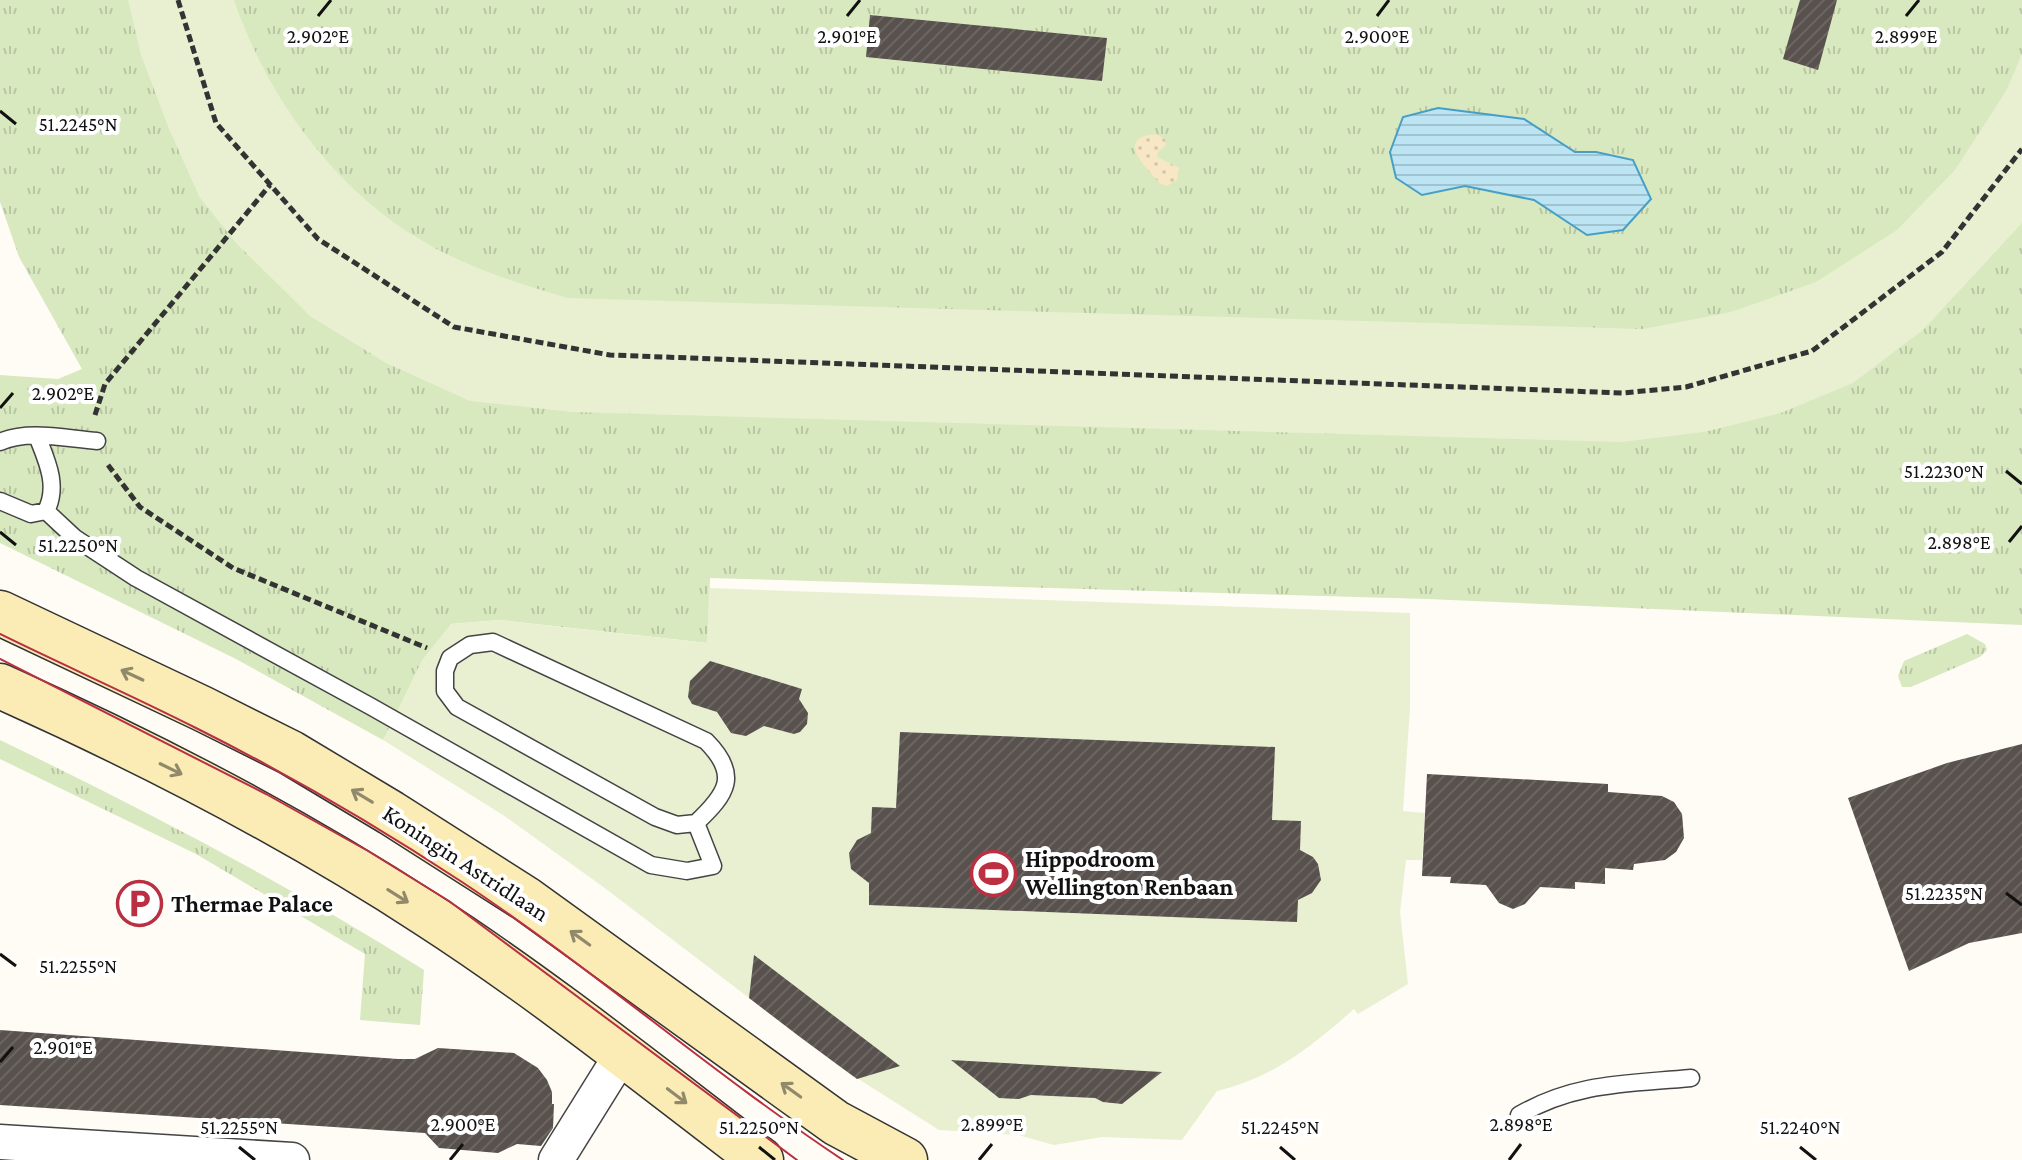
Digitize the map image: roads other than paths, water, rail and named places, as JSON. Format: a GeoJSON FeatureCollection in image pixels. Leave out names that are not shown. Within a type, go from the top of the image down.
{"type":"FeatureCollection","features":[{"type":"Feature","properties":{"kind":"street","name":"Koningin Astridlaan"},"geometry":{"type":"LineString","coordinates":[[0,613],[253,734],[391,813],[526,899],[836,1123],[905,1160]]}},
{"type":"Feature","properties":{"kind":"street"},"geometry":{"type":"LineString","coordinates":[[0,686],[238,802],[356,869],[487,955],[761,1160]]}},
{"type":"Feature","properties":{"kind":"street"},"geometry":{"type":"LineString","coordinates":[[556,1160],[622,1054]]}},
{"type":"Feature","properties":{"kind":"street"},"geometry":{"type":"LineString","coordinates":[[0,1142],[292,1160]]}},
{"type":"Feature","properties":{"kind":"lane"},"geometry":{"type":"LineString","coordinates":[[0,442],[8,438],[37,436],[97,441]]}},
{"type":"Feature","properties":{"kind":"lane"},"geometry":{"type":"LineString","coordinates":[[37,436],[52,480],[53,498],[46,511]]}},
{"type":"Feature","properties":{"kind":"lane"},"geometry":{"type":"LineString","coordinates":[[0,501],[31,514],[46,511]]}},
{"type":"Feature","properties":{"kind":"lane"},"geometry":{"type":"LineString","coordinates":[[46,511],[75,538],[136,578],[651,865],[687,871],[713,866],[696,823]]}},
{"type":"Feature","properties":{"kind":"lane"},"geometry":{"type":"LineString","coordinates":[[493,642],[706,741],[722,757],[728,776],[717,803],[696,823],[677,825],[655,817],[457,707],[445,691],[445,671],[450,658],[470,645],[493,642]]}},
{"type":"Feature","properties":{"kind":"lane"},"geometry":{"type":"LineString","coordinates":[[1519,1115],[1545,1100],[1585,1088],[1691,1078]]}},
{"type":"Feature","properties":{"kind":"water"},"geometry":{"type":"Polygon","coordinates":[[[1438,108],[1524,119],[1575,152],[1596,152],[1633,160],[1651,199],[1623,230],[1587,235],[1534,200],[1465,186],[1422,195],[1396,178],[1390,152],[1403,117],[1438,108]]]}},
{"type":"Feature","properties":{"kind":"tram line"},"geometry":{"type":"LineString","coordinates":[[0,634],[230,746],[398,841],[511,915],[794,1127],[843,1160]]}},
{"type":"Feature","properties":{"kind":"tram line"},"geometry":{"type":"LineString","coordinates":[[0,659],[266,794],[449,901],[797,1160]]}},
{"type":"Feature","properties":{"kind":"place","name":"Hippodroom Wellington Renbaan"},"geometry":{"type":"Point","coordinates":[994,873]}},
{"type":"Feature","properties":{"kind":"place","name":"Thermae Palace"},"geometry":{"type":"Point","coordinates":[140,904]}}]}
